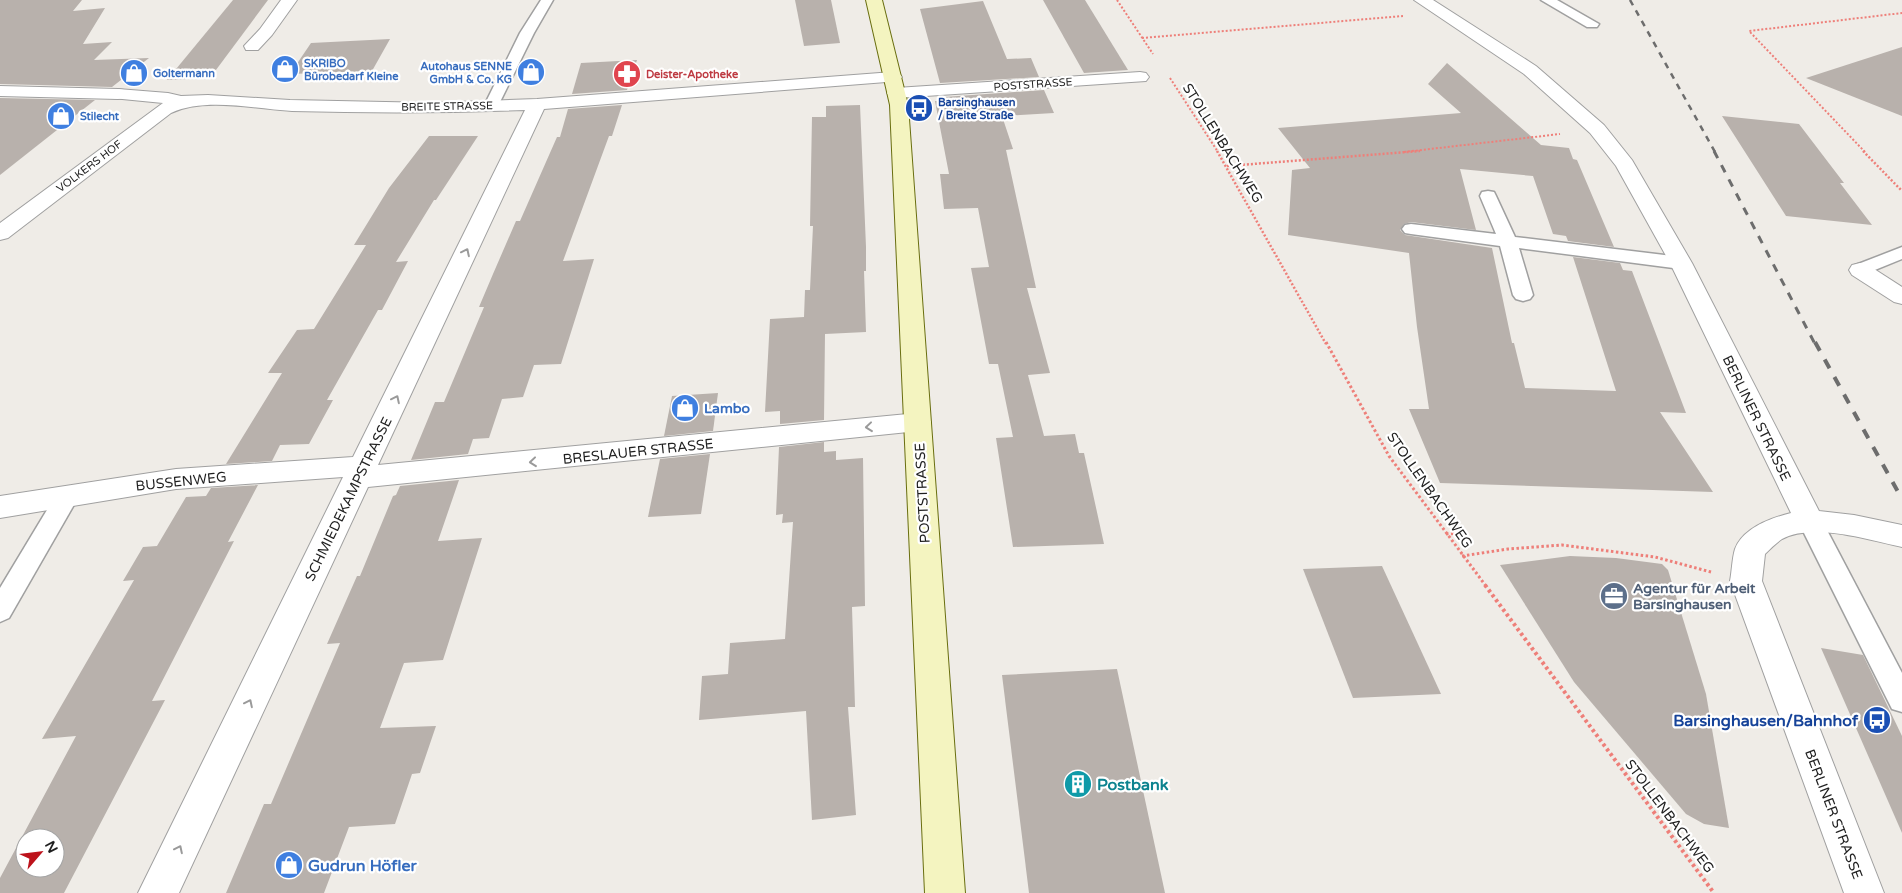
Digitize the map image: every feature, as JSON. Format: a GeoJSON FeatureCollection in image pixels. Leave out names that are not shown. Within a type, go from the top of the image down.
{"type":"FeatureCollection","features":[{"type":"Feature","properties":{"kind":"main road","name":"POSTSTRASSE"},"geometry":{"type":"LineString","coordinates":[[874,0],[899,105],[945,893]]}},
{"type":"Feature","properties":{"kind":"street"},"geometry":{"type":"LineString","coordinates":[[252,46],[266,32],[289,0]]}},
{"type":"Feature","properties":{"kind":"street","name":"BERLINER STRASSE"},"geometry":{"type":"LineString","coordinates":[[1422,0],[1530,70],[1597,129],[1625,164],[1681,263],[1789,483],[1810,521],[1773,530],[1750,550],[1746,581],[1864,893]]}},
{"type":"Feature","properties":{"kind":"street","name":"POSTSTRASSE"},"geometry":{"type":"LineString","coordinates":[[895,85],[1140,77]]}},
{"type":"Feature","properties":{"kind":"street","name":"BREITE STRASSE"},"geometry":{"type":"LineString","coordinates":[[0,91],[118,94],[168,98],[180,102],[208,100],[356,107],[491,106],[895,85]]}},
{"type":"Feature","properties":{"kind":"street","name":"VOLKERS HOF"},"geometry":{"type":"LineString","coordinates":[[0,232],[165,109],[180,102]]}},
{"type":"Feature","properties":{"kind":"street","name":"SCHMIEDEKAMPSTRASSE"},"geometry":{"type":"LineString","coordinates":[[158,893],[537,104]]}},
{"type":"Feature","properties":{"kind":"street"},"geometry":{"type":"LineString","coordinates":[[1860,270],[1902,297]]}},
{"type":"Feature","properties":{"kind":"street","name":"BRESLAUER STRASSE"},"geometry":{"type":"LineString","coordinates":[[361,472],[918,422]]}},
{"type":"Feature","properties":{"kind":"street","name":"BUSSENWEG"},"geometry":{"type":"LineString","coordinates":[[0,507],[176,479],[361,472]]}},
{"type":"Feature","properties":{"kind":"street"},"geometry":{"type":"LineString","coordinates":[[1810,521],[1846,524],[1902,536]]}},
{"type":"Feature","properties":{"kind":"lane"},"geometry":{"type":"LineString","coordinates":[[491,106],[546,0]]}},
{"type":"Feature","properties":{"kind":"lane"},"geometry":{"type":"LineString","coordinates":[[874,0],[880,0]]}},
{"type":"Feature","properties":{"kind":"lane"},"geometry":{"type":"LineString","coordinates":[[1547,0],[1592,24]]}},
{"type":"Feature","properties":{"kind":"lane"},"geometry":{"type":"LineString","coordinates":[[1488,196],[1508,242],[1523,295]]}},
{"type":"Feature","properties":{"kind":"lane"},"geometry":{"type":"LineString","coordinates":[[1410,229],[1681,263]]}},
{"type":"Feature","properties":{"kind":"lane"},"geometry":{"type":"LineString","coordinates":[[1860,270],[1902,252]]}},
{"type":"Feature","properties":{"kind":"lane"},"geometry":{"type":"LineString","coordinates":[[0,611],[67,496]]}},
{"type":"Feature","properties":{"kind":"lane"},"geometry":{"type":"LineString","coordinates":[[1810,521],[1902,700]]}},
{"type":"Feature","properties":{"kind":"path"},"geometry":{"type":"LineString","coordinates":[[1117,0],[1158,60]]}},
{"type":"Feature","properties":{"kind":"path"},"geometry":{"type":"LineString","coordinates":[[1142,38],[1302,26],[1441,12]]}},
{"type":"Feature","properties":{"kind":"path"},"geometry":{"type":"LineString","coordinates":[[1902,13],[1749,30],[1902,191]]}},
{"type":"Feature","properties":{"kind":"path","name":"STOLLENBACHWEG"},"geometry":{"type":"LineString","coordinates":[[1168,76],[1227,166],[1389,456],[1714,893]]}},
{"type":"Feature","properties":{"kind":"path"},"geometry":{"type":"LineString","coordinates":[[1227,166],[1441,149],[1597,129]]}},
{"type":"Feature","properties":{"kind":"path"},"geometry":{"type":"LineString","coordinates":[[1446,534],[1461,533]]}},
{"type":"Feature","properties":{"kind":"path"},"geometry":{"type":"LineString","coordinates":[[1462,556],[1508,549],[1562,545],[1655,557],[1746,581]]}},
{"type":"Feature","properties":{"kind":"building"},"geometry":{"type":"Polygon","coordinates":[[[0,0],[82,0],[73,11],[105,8],[83,44],[112,42],[94,60],[149,58],[112,87],[0,84],[0,0]]]}},
{"type":"Feature","properties":{"kind":"building"},"geometry":{"type":"Polygon","coordinates":[[[233,0],[268,0],[210,78],[167,80],[233,0]]]}},
{"type":"Feature","properties":{"kind":"building"},"geometry":{"type":"Polygon","coordinates":[[[795,0],[831,0],[840,43],[804,46],[795,0]]]}},
{"type":"Feature","properties":{"kind":"building"},"geometry":{"type":"Polygon","coordinates":[[[1043,0],[1085,0],[1128,70],[1084,73],[1043,0]]]}},
{"type":"Feature","properties":{"kind":"building"},"geometry":{"type":"Polygon","coordinates":[[[983,1],[1007,59],[1031,58],[1039,77],[940,83],[920,9],[983,1]]]}},
{"type":"Feature","properties":{"kind":"building"},"geometry":{"type":"Polygon","coordinates":[[[390,39],[372,71],[290,74],[311,43],[390,39]]]}},
{"type":"Feature","properties":{"kind":"building"},"geometry":{"type":"Polygon","coordinates":[[[1902,47],[1902,116],[1806,78],[1902,47]]]}},
{"type":"Feature","properties":{"kind":"building"},"geometry":{"type":"Polygon","coordinates":[[[637,60],[627,90],[572,94],[581,63],[637,60]]]}},
{"type":"Feature","properties":{"kind":"building"},"geometry":{"type":"Polygon","coordinates":[[[1447,63],[1541,145],[1569,148],[1573,159],[1577,160],[1614,247],[1568,241],[1566,236],[1553,234],[1533,176],[1460,169],[1476,230],[1411,222],[1404,224],[1400,230],[1405,235],[1492,248],[1512,343],[1514,343],[1525,388],[1616,391],[1573,257],[1620,263],[1623,270],[1632,271],[1686,413],[1660,412],[1713,492],[1440,483],[1409,409],[1429,409],[1409,253],[1288,235],[1292,170],[1310,168],[1278,128],[1461,113],[1428,84],[1447,63]]]}},
{"type":"Feature","properties":{"kind":"building"},"geometry":{"type":"Polygon","coordinates":[[[1044,90],[1054,113],[1002,116],[1013,149],[1006,150],[1036,288],[1027,288],[1050,373],[1028,375],[1044,436],[1075,434],[1079,453],[1084,453],[1104,544],[1013,547],[996,438],[1013,437],[998,364],[989,364],[971,268],[989,267],[978,208],[944,209],[940,174],[949,174],[935,101],[945,101],[944,97],[1044,90]]]}},
{"type":"Feature","properties":{"kind":"building"},"geometry":{"type":"Polygon","coordinates":[[[0,98],[95,100],[0,175],[0,98]]]}},
{"type":"Feature","properties":{"kind":"building"},"geometry":{"type":"Polygon","coordinates":[[[622,105],[612,136],[609,136],[563,261],[594,259],[561,364],[534,365],[523,397],[502,399],[489,438],[473,439],[468,454],[411,460],[435,402],[444,402],[484,307],[479,307],[516,221],[520,221],[557,137],[560,137],[568,109],[622,105]]]}},
{"type":"Feature","properties":{"kind":"building"},"geometry":{"type":"Polygon","coordinates":[[[860,105],[866,247],[866,271],[864,271],[866,332],[825,334],[824,420],[780,424],[780,411],[765,412],[770,319],[804,317],[805,290],[810,290],[813,226],[810,226],[812,117],[826,117],[826,106],[860,105]]]}},
{"type":"Feature","properties":{"kind":"building"},"geometry":{"type":"Polygon","coordinates":[[[1722,116],[1799,124],[1844,183],[1840,183],[1872,225],[1786,216],[1722,116]]]}},
{"type":"Feature","properties":{"kind":"building"},"geometry":{"type":"Polygon","coordinates":[[[429,136],[478,136],[436,200],[434,200],[396,262],[408,261],[382,310],[378,310],[327,400],[333,400],[309,444],[280,445],[272,461],[226,464],[282,373],[268,373],[297,330],[314,329],[366,245],[354,245],[389,188],[429,136]]]}},
{"type":"Feature","properties":{"kind":"building","name":"Lambo"},"geometry":{"type":"Polygon","coordinates":[[[718,393],[713,431],[664,436],[672,396],[718,393]]]}},
{"type":"Feature","properties":{"kind":"building"},"geometry":{"type":"Polygon","coordinates":[[[824,442],[824,452],[836,451],[836,460],[863,458],[865,606],[852,607],[855,707],[848,707],[856,815],[812,820],[806,711],[699,720],[702,676],[728,674],[730,643],[785,639],[793,522],[782,523],[783,514],[776,515],[779,447],[824,442]]]}},
{"type":"Feature","properties":{"kind":"building"},"geometry":{"type":"Polygon","coordinates":[[[710,454],[701,514],[648,517],[660,459],[710,454]]]}},
{"type":"Feature","properties":{"kind":"building"},"geometry":{"type":"Polygon","coordinates":[[[459,480],[438,541],[482,538],[443,660],[404,663],[380,728],[436,726],[420,773],[412,774],[395,824],[349,827],[324,893],[226,893],[264,804],[271,804],[340,643],[327,644],[357,576],[360,576],[393,496],[396,495],[400,486],[459,480]]]}},
{"type":"Feature","properties":{"kind":"building"},"geometry":{"type":"Polygon","coordinates":[[[258,485],[228,542],[234,541],[152,701],[165,700],[64,893],[0,893],[0,878],[15,850],[15,878],[65,878],[65,828],[27,828],[76,736],[42,739],[134,580],[123,581],[143,547],[157,546],[186,497],[206,496],[211,488],[258,485]]]}},
{"type":"Feature","properties":{"kind":"building"},"geometry":{"type":"Polygon","coordinates":[[[1570,556],[1616,558],[1662,564],[1668,570],[1706,694],[1729,828],[1704,824],[1686,814],[1574,682],[1500,565],[1570,556]]]}},
{"type":"Feature","properties":{"kind":"building"},"geometry":{"type":"Polygon","coordinates":[[[1382,566],[1441,694],[1353,698],[1303,569],[1382,566]]]}},
{"type":"Feature","properties":{"kind":"building"},"geometry":{"type":"Polygon","coordinates":[[[1821,648],[1863,655],[1902,736],[1902,833],[1821,648]]]}},
{"type":"Feature","properties":{"kind":"building","name":"Postbank"},"geometry":{"type":"Polygon","coordinates":[[[1117,669],[1165,893],[1029,893],[1002,675],[1117,669]]]}},
{"type":"Feature","properties":{"kind":"railway"},"geometry":{"type":"LineString","coordinates":[[1630,0],[1715,152]]}},
{"type":"Feature","properties":{"kind":"railway"},"geometry":{"type":"LineString","coordinates":[[1714,151],[1815,344]]}},
{"type":"Feature","properties":{"kind":"railway"},"geometry":{"type":"LineString","coordinates":[[1815,342],[1902,499]]}},
{"type":"Feature","properties":{"kind":"place","name":"SKRIBO Bürobedarf Kleine"},"geometry":{"type":"Point","coordinates":[285,69]}},
{"type":"Feature","properties":{"kind":"place","name":"Autohaus SENNE GmbH & Co. KG"},"geometry":{"type":"Point","coordinates":[531,72]}},
{"type":"Feature","properties":{"kind":"place","name":"Goltermann"},"geometry":{"type":"Point","coordinates":[134,73]}},
{"type":"Feature","properties":{"kind":"place","name":"Deister-Apotheke"},"geometry":{"type":"Point","coordinates":[627,74]}},
{"type":"Feature","properties":{"kind":"place","name":"Barsinghausen / Breite Straße"},"geometry":{"type":"Point","coordinates":[919,108]}},
{"type":"Feature","properties":{"kind":"place","name":"Stilecht"},"geometry":{"type":"Point","coordinates":[61,116]}},
{"type":"Feature","properties":{"kind":"place","name":"Lambo"},"geometry":{"type":"Point","coordinates":[685,408]}},
{"type":"Feature","properties":{"kind":"place","name":"Agentur für Arbeit Barsinghausen"},"geometry":{"type":"Point","coordinates":[1614,596]}},
{"type":"Feature","properties":{"kind":"place","name":"Barsinghausen/Bahnhof"},"geometry":{"type":"Point","coordinates":[1877,720]}},
{"type":"Feature","properties":{"kind":"place","name":"Postbank"},"geometry":{"type":"Point","coordinates":[1078,784]}},
{"type":"Feature","properties":{"kind":"place","name":"Gudrun Höfler"},"geometry":{"type":"Point","coordinates":[289,865]}}]}
